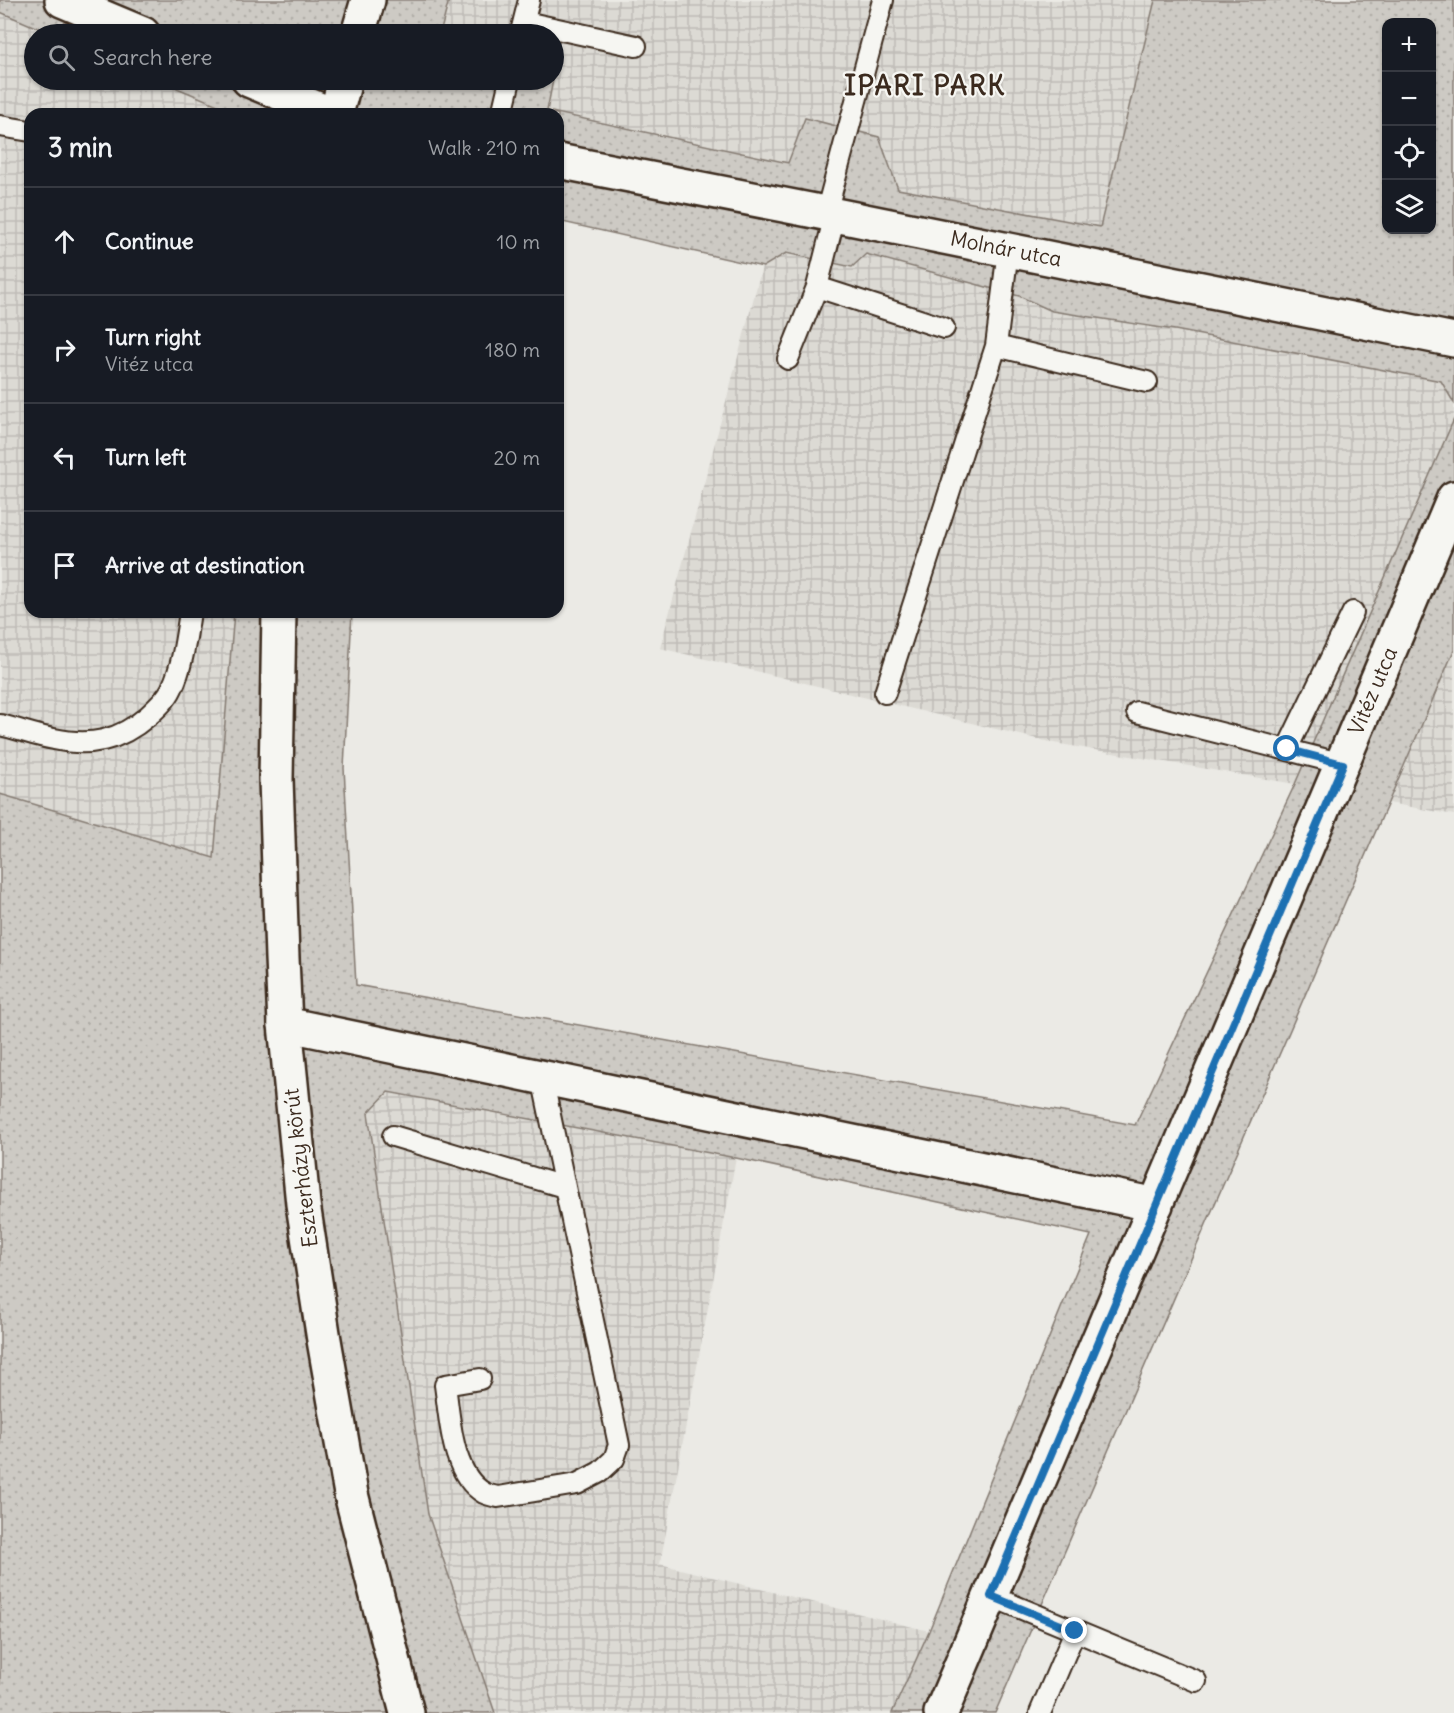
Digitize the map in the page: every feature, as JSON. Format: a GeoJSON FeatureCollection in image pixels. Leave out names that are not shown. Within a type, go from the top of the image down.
{"type":"FeatureCollection","features":[{"type":"Feature","properties":{"kind":"street"},"geometry":{"type":"LineString","coordinates":[[62,0],[119,24]]}},
{"type":"Feature","properties":{"kind":"street"},"geometry":{"type":"LineString","coordinates":[[361,24],[368,0]]}},
{"type":"Feature","properties":{"kind":"street"},"geometry":{"type":"LineString","coordinates":[[273,90],[316,108]]}},
{"type":"Feature","properties":{"kind":"street"},"geometry":{"type":"LineString","coordinates":[[338,108],[342,90]]}},
{"type":"Feature","properties":{"kind":"street","name":"Molnár utca"},"geometry":{"type":"LineString","coordinates":[[564,162],[1454,340]]}},
{"type":"Feature","properties":{"kind":"street","name":"Vitéz utca"},"geometry":{"type":"LineString","coordinates":[[941,1713],[1454,498]]}},
{"type":"Feature","properties":{"kind":"street","name":"Eszterházy körút"},"geometry":{"type":"LineString","coordinates":[[279,618],[276,779],[285,1024],[303,1204],[351,1494],[407,1713]]}},
{"type":"Feature","properties":{"kind":"street"},"geometry":{"type":"LineString","coordinates":[[285,1024],[1156,1205]]}},
{"type":"Feature","properties":{"kind":"lane"},"geometry":{"type":"LineString","coordinates":[[524,24],[529,0]]}},
{"type":"Feature","properties":{"kind":"lane"},"geometry":{"type":"LineString","coordinates":[[788,358],[816,288],[831,214],[883,0]]}},
{"type":"Feature","properties":{"kind":"lane"},"geometry":{"type":"LineString","coordinates":[[564,35],[636,46]]}},
{"type":"Feature","properties":{"kind":"lane"},"geometry":{"type":"LineString","coordinates":[[503,108],[508,90]]}},
{"type":"Feature","properties":{"kind":"lane"},"geometry":{"type":"LineString","coordinates":[[0,126],[24,130]]}},
{"type":"Feature","properties":{"kind":"lane"},"geometry":{"type":"LineString","coordinates":[[885,693],[996,346],[1008,250]]}},
{"type":"Feature","properties":{"kind":"lane"},"geometry":{"type":"LineString","coordinates":[[816,288],[944,328]]}},
{"type":"Feature","properties":{"kind":"lane"},"geometry":{"type":"LineString","coordinates":[[996,346],[1147,382]]}},
{"type":"Feature","properties":{"kind":"lane"},"geometry":{"type":"LineString","coordinates":[[1287,749],[1353,612]]}},
{"type":"Feature","properties":{"kind":"lane"},"geometry":{"type":"LineString","coordinates":[[0,724],[54,739],[77,742],[99,741],[124,734],[159,707],[172,689],[184,650],[189,618]]}},
{"type":"Feature","properties":{"kind":"lane"},"geometry":{"type":"LineString","coordinates":[[1137,712],[1343,764]]}},
{"type":"Feature","properties":{"kind":"lane"},"geometry":{"type":"LineString","coordinates":[[480,1379],[444,1385],[454,1446],[462,1469],[473,1484],[485,1494],[498,1497],[578,1484],[600,1472],[614,1459],[619,1445],[542,1077]]}},
{"type":"Feature","properties":{"kind":"lane"},"geometry":{"type":"LineString","coordinates":[[393,1136],[564,1187]]}},
{"type":"Feature","properties":{"kind":"lane"},"geometry":{"type":"LineString","coordinates":[[991,1596],[1196,1681]]}},
{"type":"Feature","properties":{"kind":"lane"},"geometry":{"type":"LineString","coordinates":[[1041,1713],[1075,1631]]}},
{"type":"Feature","properties":{"kind":"shaded area"},"geometry":{"type":"Polygon","coordinates":[[[0,0],[449,0],[443,24],[28,24],[0,12],[0,0]]]}},
{"type":"Feature","properties":{"kind":"shaded area"},"geometry":{"type":"Polygon","coordinates":[[[449,0],[1155,0],[1100,227],[898,189],[878,137],[806,119],[788,163],[564,115],[564,108],[548,108],[551,90],[564,90],[564,24],[443,24],[449,0]]]}},
{"type":"Feature","properties":{"kind":"shaded area"},"geometry":{"type":"Polygon","coordinates":[[[1155,0],[1454,0],[1454,403],[1441,381],[1175,330],[1052,311],[1019,296],[866,254],[852,267],[786,253],[763,267],[564,222],[564,115],[788,163],[805,118],[879,137],[898,189],[1100,227],[1155,0]]]}},
{"type":"Feature","properties":{"kind":"shaded area"},"geometry":{"type":"Polygon","coordinates":[[[0,12],[28,24],[24,24],[24,90],[182,90],[225,108],[24,108],[24,618],[234,618],[214,858],[0,794],[0,12]]]}},
{"type":"Feature","properties":{"kind":"shaded area"},"geometry":{"type":"Polygon","coordinates":[[[182,90],[551,90],[548,108],[225,108],[182,90]]]}},
{"type":"Feature","properties":{"kind":"shaded area"},"geometry":{"type":"Polygon","coordinates":[[[786,253],[852,267],[866,254],[1019,296],[1052,311],[1175,330],[1441,382],[1454,403],[1454,419],[1295,784],[1054,743],[660,648],[762,267],[786,253]]]}},
{"type":"Feature","properties":{"kind":"shaded area"},"geometry":{"type":"Polygon","coordinates":[[[1454,419],[1454,650],[995,1713],[892,1713],[929,1631],[1091,1235],[736,1158],[388,1092],[368,1113],[428,1514],[495,1713],[0,1713],[0,794],[214,858],[234,618],[352,618],[344,768],[356,985],[1135,1125],[1295,784],[1454,419]]]}},
{"type":"Feature","properties":{"kind":"shaded area"},"geometry":{"type":"Polygon","coordinates":[[[1454,650],[1454,815],[1389,803],[1454,650]]]}},
{"type":"Feature","properties":{"kind":"shaded area"},"geometry":{"type":"Polygon","coordinates":[[[388,1092],[736,1158],[660,1564],[929,1631],[892,1713],[495,1713],[428,1514],[368,1113],[388,1092]]]}},
{"type":"Feature","properties":{"kind":"district","name":"IPARI PARK"},"geometry":{"type":"Point","coordinates":[925,86]}},
{"type":"Feature","properties":{"kind":"route"},"geometry":{"type":"LineString","coordinates":[[1075,1631],[991,1596],[1343,764],[1287,749]]}}]}
